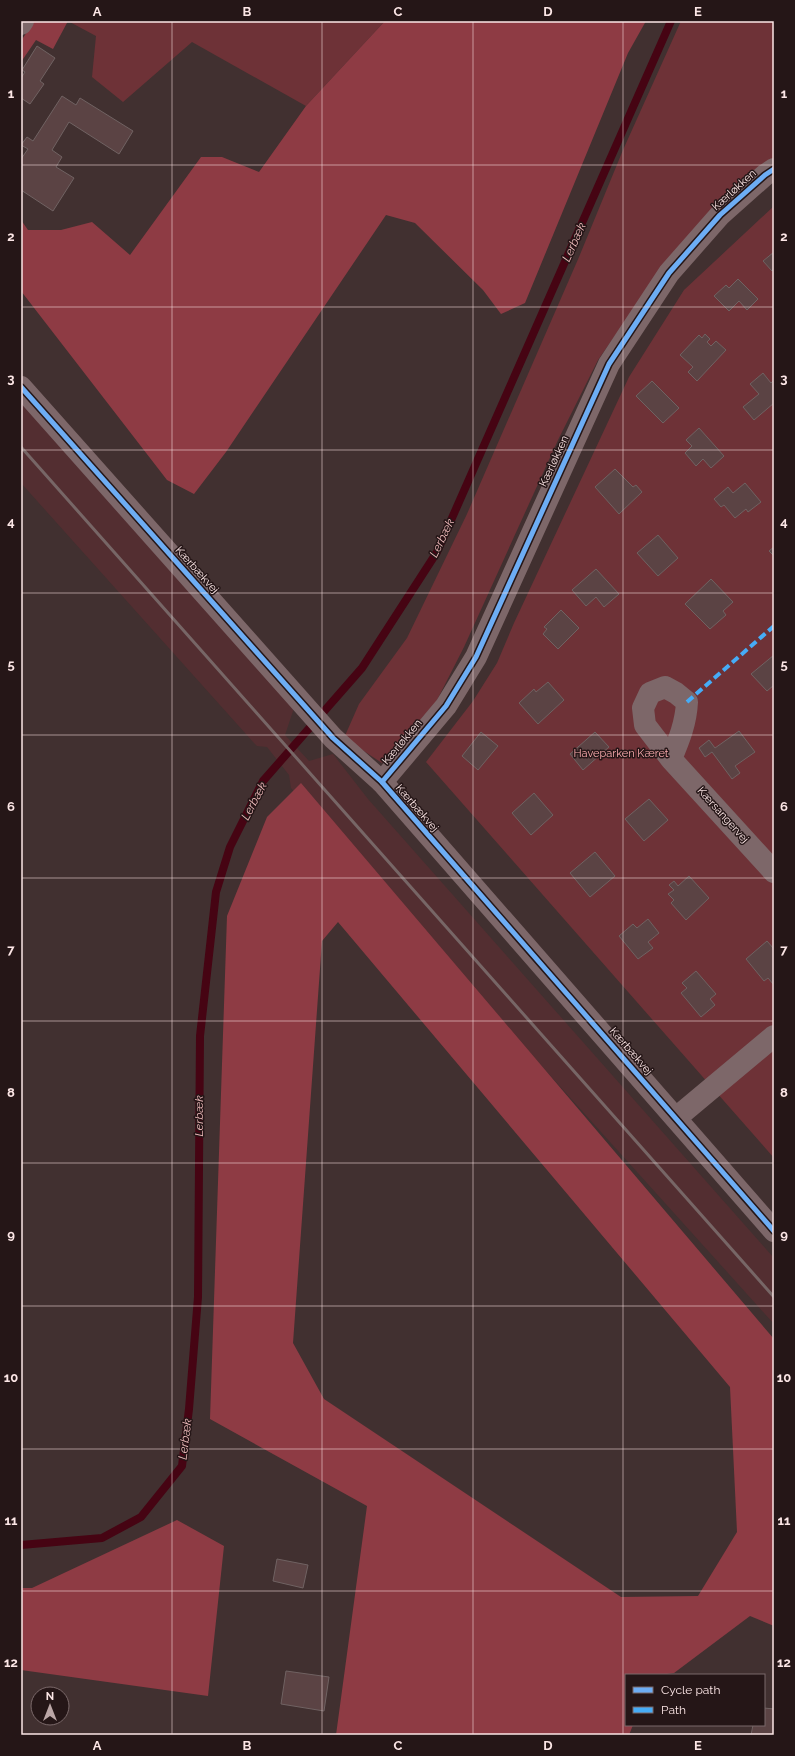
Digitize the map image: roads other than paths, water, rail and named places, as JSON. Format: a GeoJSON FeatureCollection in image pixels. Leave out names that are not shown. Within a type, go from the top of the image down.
{"type":"FeatureCollection","features":[{"type":"Feature","properties":{"kind":"street","name":"Kærløkken"},"geometry":{"type":"LineString","coordinates":[[382,782],[446,706],[476,657],[609,364],[669,273],[720,215],[771,177]]}},
{"type":"Feature","properties":{"kind":"street","name":"Kærbækvej"},"geometry":{"type":"LineString","coordinates":[[21,387],[333,738],[382,782],[774,1231]]}},
{"type":"Feature","properties":{"kind":"street","name":"Kærsangervej"},"geometry":{"type":"LineString","coordinates":[[672,759],[774,872]]}},
{"type":"Feature","properties":{"kind":"street"},"geometry":{"type":"LineString","coordinates":[[676,1118],[774,1036]]}},
{"type":"Feature","properties":{"kind":"waterway","name":"Lerbæk"},"geometry":{"type":"LineString","coordinates":[[21,1545],[102,1538],[141,1517],[182,1466],[189,1409],[198,1297],[200,1036],[216,892],[230,847],[263,781],[362,668],[437,552],[671,21]]}},
{"type":"Feature","properties":{"kind":"railway"},"geometry":{"type":"LineString","coordinates":[[21,447],[774,1297]]}},
{"type":"Feature","properties":{"kind":"park label","name":"Haveparken Kæret"},"geometry":{"type":"Point","coordinates":[621,753]}}]}
